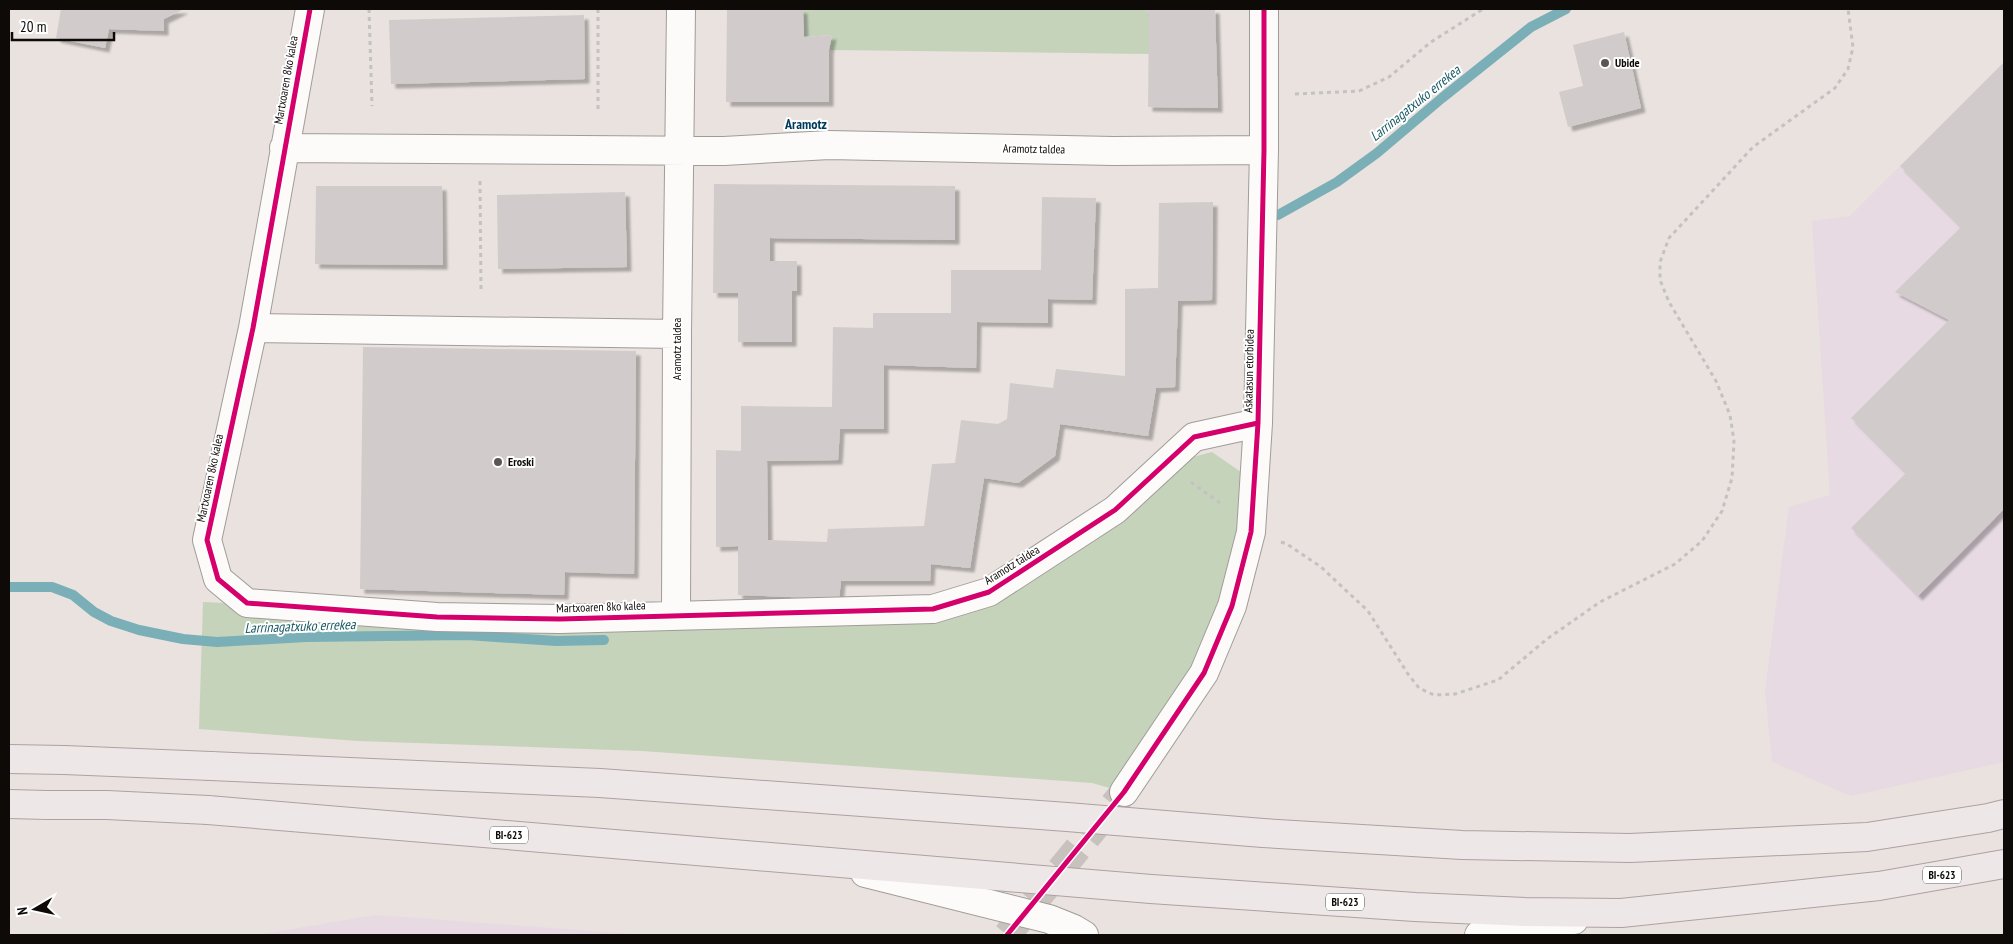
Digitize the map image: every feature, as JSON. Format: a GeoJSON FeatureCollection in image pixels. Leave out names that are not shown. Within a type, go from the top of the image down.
{"type":"FeatureCollection","features":[{"type":"Feature","properties":{"kind":"main road"},"geometry":{"type":"LineString","coordinates":[[9,759],[600,783],[1262,833],[1462,844],[1630,848],[1867,838],[2004,814]]}},
{"type":"Feature","properties":{"kind":"main road","name":"BI-623"},"geometry":{"type":"LineString","coordinates":[[9,804],[107,805],[208,810],[1151,889],[1386,905],[1525,912],[1621,913],[1879,886],[2004,864]]}},
{"type":"Feature","properties":{"kind":"street","name":"Martxoaren 8ko kalea"},"geometry":{"type":"LineString","coordinates":[[310,9],[253,328],[207,540],[218,579],[247,604],[437,617],[560,619],[676,615]]}},
{"type":"Feature","properties":{"kind":"street"},"geometry":{"type":"LineString","coordinates":[[284,148],[679,150],[681,9]]}},
{"type":"Feature","properties":{"kind":"street","name":"Askatasun etorbidea"},"geometry":{"type":"LineString","coordinates":[[1124,792],[1204,673],[1232,606],[1251,532],[1258,423],[1264,150],[1264,9]]}},
{"type":"Feature","properties":{"kind":"street","name":"Aramotz taldea"},"geometry":{"type":"LineString","coordinates":[[1258,423],[1194,437],[1116,510],[989,592],[980,595],[933,609],[676,615],[679,150],[724,151],[840,145],[1113,151],[1264,150]]}},
{"type":"Feature","properties":{"kind":"street"},"geometry":{"type":"LineString","coordinates":[[253,328],[677,334]]}},
{"type":"Feature","properties":{"kind":"street"},"geometry":{"type":"LineString","coordinates":[[810,859],[1049,919],[1084,935]]}},
{"type":"Feature","properties":{"kind":"street"},"geometry":{"type":"LineString","coordinates":[[1479,935],[1621,913]]}},
{"type":"Feature","properties":{"kind":"path"},"geometry":{"type":"LineString","coordinates":[[369,9],[372,106]]}},
{"type":"Feature","properties":{"kind":"path"},"geometry":{"type":"LineString","coordinates":[[598,9],[598,110]]}},
{"type":"Feature","properties":{"kind":"path"},"geometry":{"type":"LineString","coordinates":[[1293,94],[1359,92],[1389,77],[1431,42],[1483,9]]}},
{"type":"Feature","properties":{"kind":"path"},"geometry":{"type":"LineString","coordinates":[[1166,464],[1219,502],[1251,532],[1287,544],[1321,567],[1368,611],[1419,688],[1434,695],[1455,694],[1498,680],[1547,639],[1592,608],[1675,564],[1702,540],[1722,511],[1732,478],[1734,441],[1730,415],[1716,381],[1669,302],[1660,280],[1660,262],[1669,238],[1753,148],[1834,88],[1848,69],[1854,47],[1848,9]]}},
{"type":"Feature","properties":{"kind":"path"},"geometry":{"type":"LineString","coordinates":[[480,174],[481,290]]}},
{"type":"Feature","properties":{"kind":"shaded area"},"geometry":{"type":"Polygon","coordinates":[[[2004,62],[2004,762],[1851,796],[1772,762],[1765,691],[1789,507],[1830,495],[1812,221],[1850,216],[2004,62]]]}},
{"type":"Feature","properties":{"kind":"shaded area"},"geometry":{"type":"Polygon","coordinates":[[[376,915],[645,935],[257,935],[376,915]]]}},
{"type":"Feature","properties":{"kind":"green space"},"geometry":{"type":"Polygon","coordinates":[[[803,9],[1144,9],[1149,14],[1150,54],[829,50],[832,35],[804,37],[803,9]]]}},
{"type":"Feature","properties":{"kind":"green space"},"geometry":{"type":"Polygon","coordinates":[[[1212,452],[1254,481],[1232,606],[1124,792],[1092,783],[642,751],[358,741],[199,729],[203,602],[560,619],[989,592],[1166,464],[1212,452]]]}},
{"type":"Feature","properties":{"kind":"building"},"geometry":{"type":"Polygon","coordinates":[[[61,9],[184,9],[164,19],[164,31],[109,29],[105,48],[56,38],[61,9]]]}},
{"type":"Feature","properties":{"kind":"building"},"geometry":{"type":"Polygon","coordinates":[[[727,9],[803,9],[804,37],[832,35],[829,50],[829,102],[726,102],[727,9]]]}},
{"type":"Feature","properties":{"kind":"building"},"geometry":{"type":"Polygon","coordinates":[[[1144,9],[1215,9],[1218,108],[1148,107],[1149,14],[1144,9]]]}},
{"type":"Feature","properties":{"kind":"building"},"geometry":{"type":"Polygon","coordinates":[[[584,15],[585,79],[391,84],[389,20],[584,15]]]}},
{"type":"Feature","properties":{"kind":"building","name":"Ubide"},"geometry":{"type":"Polygon","coordinates":[[[1624,32],[1641,108],[1568,127],[1559,92],[1583,86],[1573,45],[1624,32]]]}},
{"type":"Feature","properties":{"kind":"building"},"geometry":{"type":"Polygon","coordinates":[[[2004,62],[2004,509],[1918,596],[1851,528],[1906,473],[1851,418],[1949,320],[1895,292],[1961,227],[1900,166],[2004,62]]]}},
{"type":"Feature","properties":{"kind":"building"},"geometry":{"type":"Polygon","coordinates":[[[714,184],[955,186],[955,240],[770,238],[770,261],[797,261],[797,291],[792,291],[792,342],[738,342],[738,293],[713,293],[714,184]]]}},
{"type":"Feature","properties":{"kind":"building"},"geometry":{"type":"Polygon","coordinates":[[[316,186],[442,186],[443,265],[315,264],[316,186]]]}},
{"type":"Feature","properties":{"kind":"building"},"geometry":{"type":"Polygon","coordinates":[[[625,192],[627,267],[498,269],[497,195],[625,192]]]}},
{"type":"Feature","properties":{"kind":"building"},"geometry":{"type":"Polygon","coordinates":[[[1042,197],[1096,198],[1092,300],[1048,299],[1048,323],[977,322],[976,368],[884,365],[884,429],[840,429],[838,460],[767,461],[768,540],[827,542],[828,529],[924,526],[932,464],[955,463],[961,420],[998,424],[1007,419],[1010,383],[1053,388],[1056,369],[1125,376],[1125,289],[1158,288],[1159,203],[1213,202],[1212,300],[1178,301],[1175,387],[1156,388],[1148,436],[1060,424],[1055,456],[1018,483],[984,478],[970,568],[931,564],[930,581],[841,581],[839,599],[738,595],[738,546],[716,547],[716,450],[741,451],[741,406],[832,407],[833,327],[873,328],[873,313],[951,313],[951,270],[1041,270],[1042,197]]]}},
{"type":"Feature","properties":{"kind":"building","name":"Eroski"},"geometry":{"type":"Polygon","coordinates":[[[363,347],[636,351],[634,574],[565,572],[564,595],[360,589],[363,347]]]}},
{"type":"Feature","properties":{"kind":"waterway","name":"Larrinagatxuko errekea"},"geometry":{"type":"LineString","coordinates":[[1278,215],[1337,182],[1377,153],[1531,27],[1566,9]]}},
{"type":"Feature","properties":{"kind":"waterway","name":"Larrinagatxuko errekea"},"geometry":{"type":"LineString","coordinates":[[9,587],[52,587],[73,595],[94,612],[111,621],[139,630],[183,639],[217,642],[306,637],[467,635],[556,641],[604,640]]}},
{"type":"Feature","properties":{"kind":"tunnel"},"geometry":{"type":"LineString","coordinates":[[1007,935],[1124,792]]}},
{"type":"Feature","properties":{"kind":"cycle path"},"geometry":{"type":"LineString","coordinates":[[310,9],[253,328],[207,540],[218,579],[247,603],[437,617],[560,619],[933,609],[989,592],[1115,510],[1194,437],[1258,423]]}},
{"type":"Feature","properties":{"kind":"cycle path"},"geometry":{"type":"LineString","coordinates":[[1007,935],[1124,792],[1204,673],[1232,606],[1251,532],[1258,423],[1264,150],[1264,9]]}},
{"type":"Feature","properties":{"kind":"place","name":"Ubide"},"geometry":{"type":"Point","coordinates":[1605,63]}},
{"type":"Feature","properties":{"kind":"place","name":"Eroski"},"geometry":{"type":"Point","coordinates":[498,462]}},
{"type":"Feature","properties":{"kind":"district","name":"Aramotz"},"geometry":{"type":"Point","coordinates":[806,124]}}]}
